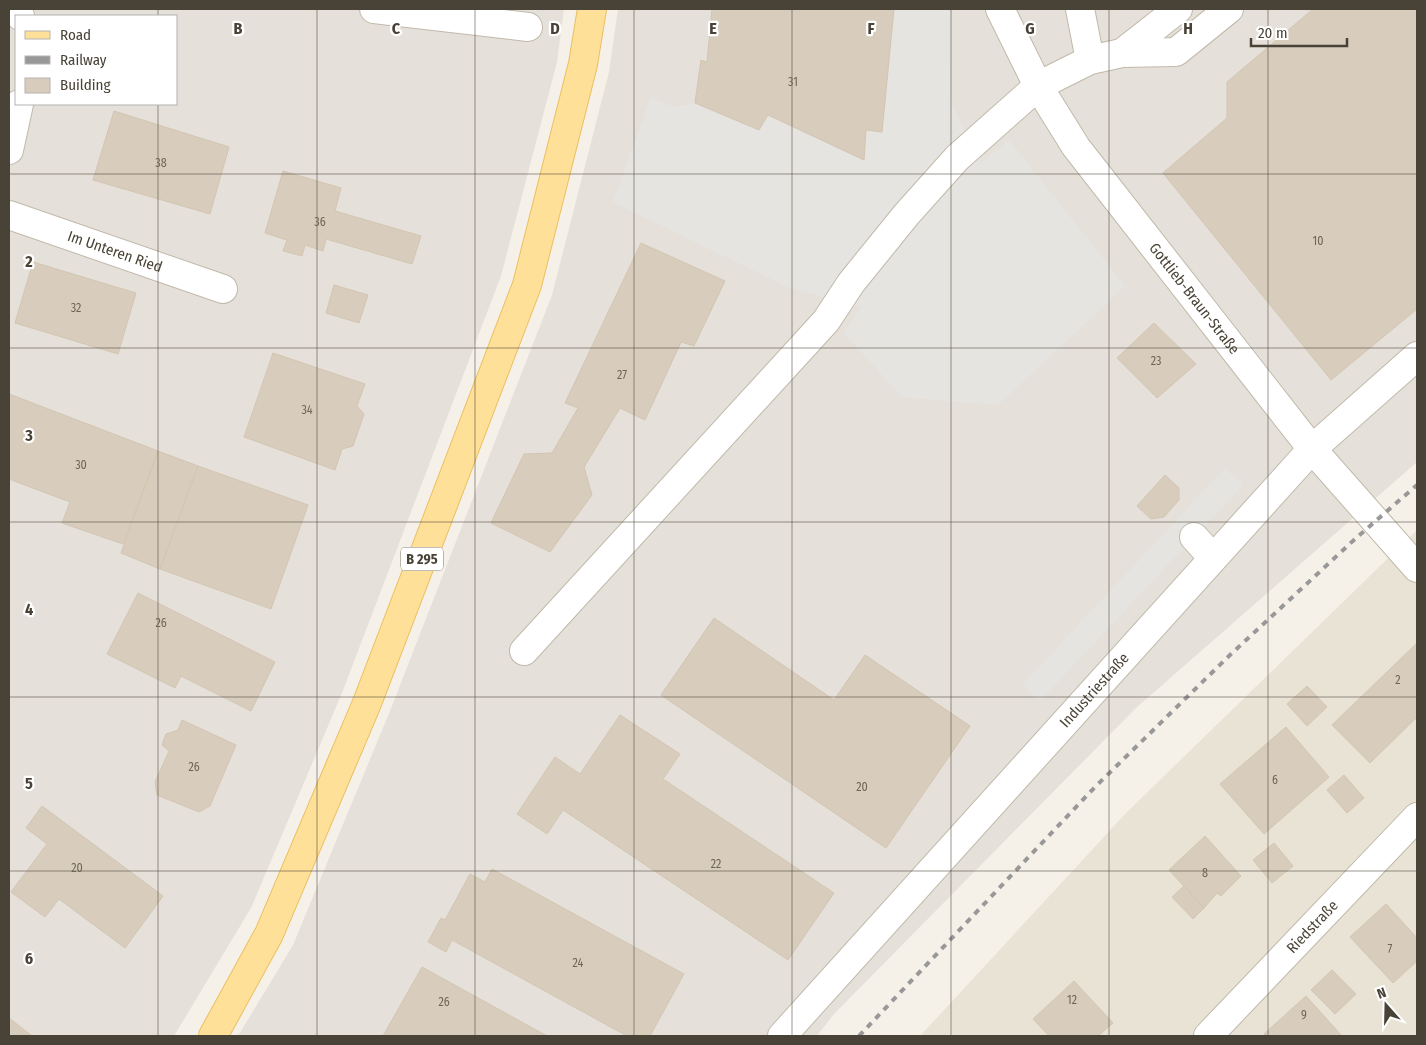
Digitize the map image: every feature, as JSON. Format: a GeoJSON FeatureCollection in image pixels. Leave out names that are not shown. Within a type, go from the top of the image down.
{"type":"FeatureCollection","features":[{"type":"Feature","properties":{"kind":"main road","name":"B 295"},"geometry":{"type":"LineString","coordinates":[[213,1036],[269,934],[367,703],[523,294],[583,64],[592,9]]}},
{"type":"Feature","properties":{"kind":"street"},"geometry":{"type":"LineString","coordinates":[[374,9],[528,27]]}},
{"type":"Feature","properties":{"kind":"street","name":"Gottlieb-Braun-Straße"},"geometry":{"type":"LineString","coordinates":[[1000,9],[1038,86],[1076,147],[1312,449],[1417,568]]}},
{"type":"Feature","properties":{"kind":"street"},"geometry":{"type":"LineString","coordinates":[[1080,9],[1090,60]]}},
{"type":"Feature","properties":{"kind":"street"},"geometry":{"type":"LineString","coordinates":[[1122,54],[1178,9]]}},
{"type":"Feature","properties":{"kind":"street"},"geometry":{"type":"LineString","coordinates":[[524,651],[826,321],[851,283],[906,216],[958,158],[1038,86],[1090,60],[1122,54],[1176,52],[1229,9]]}},
{"type":"Feature","properties":{"kind":"street"},"geometry":{"type":"LineString","coordinates":[[9,150],[19,105]]}},
{"type":"Feature","properties":{"kind":"street","name":"Im Unteren Ried"},"geometry":{"type":"LineString","coordinates":[[9,215],[223,289]]}},
{"type":"Feature","properties":{"kind":"street","name":"Industriestraße"},"geometry":{"type":"LineString","coordinates":[[782,1036],[1312,449],[1417,356]]}},
{"type":"Feature","properties":{"kind":"street"},"geometry":{"type":"LineString","coordinates":[[1194,537],[1213,558]]}},
{"type":"Feature","properties":{"kind":"street","name":"Riedstraße"},"geometry":{"type":"LineString","coordinates":[[1208,1036],[1417,817]]}},
{"type":"Feature","properties":{"kind":"shaded area"},"geometry":{"type":"Polygon","coordinates":[[[9,9],[564,9],[557,62],[501,276],[342,693],[251,908],[174,1036],[9,1036],[9,9]]]}},
{"type":"Feature","properties":{"kind":"shaded area"},"geometry":{"type":"Polygon","coordinates":[[[618,9],[1417,9],[1417,462],[1136,708],[834,1014],[817,1036],[238,1036],[293,945],[390,711],[552,295],[609,72],[618,9]]]}},
{"type":"Feature","properties":{"kind":"shaded area"},"geometry":{"type":"Polygon","coordinates":[[[894,9],[951,9],[952,105],[982,162],[1009,140],[1125,286],[998,405],[902,397],[844,333],[861,307],[790,288],[613,202],[651,98],[675,107],[695,103],[759,130],[768,115],[863,160],[866,130],[882,132],[894,9]]]}},
{"type":"Feature","properties":{"kind":"shaded area"},"geometry":{"type":"Polygon","coordinates":[[[1225,468],[1243,485],[1039,702],[1022,685],[1225,468]]]}},
{"type":"Feature","properties":{"kind":"shaded area"},"geometry":{"type":"Polygon","coordinates":[[[1417,530],[1417,1036],[920,1036],[1126,813],[1417,530]]]}},
{"type":"Feature","properties":{"kind":"building"},"geometry":{"type":"Polygon","coordinates":[[[712,9],[894,9],[882,132],[866,130],[864,160],[768,115],[759,130],[695,103],[701,60],[707,62],[712,9]]]}},
{"type":"Feature","properties":{"kind":"building"},"geometry":{"type":"Polygon","coordinates":[[[1313,9],[1417,9],[1417,309],[1331,380],[1163,173],[1227,118],[1227,82],[1313,9]]]}},
{"type":"Feature","properties":{"kind":"building"},"geometry":{"type":"Polygon","coordinates":[[[114,111],[229,147],[210,214],[93,180],[114,111]]]}},
{"type":"Feature","properties":{"kind":"building"},"geometry":{"type":"Polygon","coordinates":[[[283,171],[341,188],[335,211],[421,236],[412,264],[326,239],[323,251],[305,245],[302,256],[283,251],[287,240],[265,233],[283,171]]]}},
{"type":"Feature","properties":{"kind":"building"},"geometry":{"type":"Polygon","coordinates":[[[641,243],[725,281],[694,346],[681,342],[645,420],[620,408],[584,467],[592,495],[550,552],[491,523],[524,454],[552,453],[578,408],[565,403],[641,243]]]}},
{"type":"Feature","properties":{"kind":"building"},"geometry":{"type":"Polygon","coordinates":[[[33,262],[136,293],[118,354],[15,323],[33,262]]]}},
{"type":"Feature","properties":{"kind":"building"},"geometry":{"type":"Polygon","coordinates":[[[334,285],[368,295],[359,323],[326,313],[334,285]]]}},
{"type":"Feature","properties":{"kind":"building"},"geometry":{"type":"Polygon","coordinates":[[[1154,323],[1196,364],[1157,398],[1117,358],[1154,323]]]}},
{"type":"Feature","properties":{"kind":"building"},"geometry":{"type":"Polygon","coordinates":[[[273,353],[365,384],[357,406],[364,414],[353,446],[342,449],[335,470],[244,437],[273,353]]]}},
{"type":"Feature","properties":{"kind":"building"},"geometry":{"type":"Polygon","coordinates":[[[9,394],[158,451],[123,544],[62,523],[70,502],[9,479],[9,394]]]}},
{"type":"Feature","properties":{"kind":"building"},"geometry":{"type":"Polygon","coordinates":[[[158,451],[198,466],[160,569],[121,553],[158,451]]]}},
{"type":"Feature","properties":{"kind":"building"},"geometry":{"type":"Polygon","coordinates":[[[198,466],[308,505],[271,609],[160,569],[198,466]]]}},
{"type":"Feature","properties":{"kind":"building"},"geometry":{"type":"Polygon","coordinates":[[[1165,475],[1179,488],[1179,500],[1164,517],[1151,519],[1137,506],[1165,475]]]}},
{"type":"Feature","properties":{"kind":"building"},"geometry":{"type":"Polygon","coordinates":[[[138,593],[275,662],[251,711],[181,676],[175,688],[107,654],[138,593]]]}},
{"type":"Feature","properties":{"kind":"building"},"geometry":{"type":"Polygon","coordinates":[[[714,618],[834,700],[865,655],[970,726],[886,848],[661,695],[714,618]]]}},
{"type":"Feature","properties":{"kind":"building"},"geometry":{"type":"Polygon","coordinates":[[[1417,643],[1417,717],[1370,763],[1332,725],[1417,643]]]}},
{"type":"Feature","properties":{"kind":"building"},"geometry":{"type":"Polygon","coordinates":[[[1307,686],[1327,707],[1307,726],[1287,704],[1307,686]]]}},
{"type":"Feature","properties":{"kind":"building"},"geometry":{"type":"Polygon","coordinates":[[[620,715],[680,754],[663,779],[834,893],[788,960],[563,810],[547,834],[517,814],[555,757],[580,774],[620,715]]]}},
{"type":"Feature","properties":{"kind":"building"},"geometry":{"type":"Polygon","coordinates":[[[182,720],[236,745],[210,806],[199,812],[157,795],[155,782],[169,751],[162,745],[166,734],[178,730],[182,720]]]}},
{"type":"Feature","properties":{"kind":"building"},"geometry":{"type":"Polygon","coordinates":[[[1286,727],[1329,777],[1264,834],[1220,784],[1286,727]]]}},
{"type":"Feature","properties":{"kind":"building"},"geometry":{"type":"Polygon","coordinates":[[[1344,775],[1364,798],[1347,813],[1327,790],[1344,775]]]}},
{"type":"Feature","properties":{"kind":"building"},"geometry":{"type":"Polygon","coordinates":[[[42,806],[163,896],[125,948],[59,899],[45,917],[11,892],[47,844],[26,828],[42,806]]]}},
{"type":"Feature","properties":{"kind":"building"},"geometry":{"type":"Polygon","coordinates":[[[1205,836],[1241,876],[1221,896],[1217,893],[1204,908],[1169,870],[1205,836]]]}},
{"type":"Feature","properties":{"kind":"building"},"geometry":{"type":"Polygon","coordinates":[[[1274,843],[1293,866],[1272,883],[1253,860],[1274,843]]]}},
{"type":"Feature","properties":{"kind":"building"},"geometry":{"type":"Polygon","coordinates":[[[492,869],[684,974],[650,1036],[627,1036],[452,940],[446,952],[428,942],[441,918],[445,920],[470,874],[485,882],[492,869]]]}},
{"type":"Feature","properties":{"kind":"building"},"geometry":{"type":"Polygon","coordinates":[[[1184,886],[1204,908],[1193,919],[1172,897],[1184,886]]]}},
{"type":"Feature","properties":{"kind":"building"},"geometry":{"type":"Polygon","coordinates":[[[1386,904],[1417,938],[1417,961],[1393,983],[1350,937],[1386,904]]]}},
{"type":"Feature","properties":{"kind":"building"},"geometry":{"type":"Polygon","coordinates":[[[422,967],[547,1036],[383,1036],[422,967]]]}},
{"type":"Feature","properties":{"kind":"building"},"geometry":{"type":"Polygon","coordinates":[[[1332,970],[1356,994],[1335,1014],[1311,990],[1332,970]]]}},
{"type":"Feature","properties":{"kind":"building"},"geometry":{"type":"Polygon","coordinates":[[[1074,981],[1113,1023],[1098,1036],[1049,1036],[1033,1019],[1074,981]]]}},
{"type":"Feature","properties":{"kind":"building"},"geometry":{"type":"Polygon","coordinates":[[[1306,996],[1342,1036],[1266,1036],[1264,1034],[1306,996]]]}},
{"type":"Feature","properties":{"kind":"building"},"geometry":{"type":"Polygon","coordinates":[[[9,1018],[32,1036],[9,1036],[9,1018]]]}},
{"type":"Feature","properties":{"kind":"railway"},"geometry":{"type":"LineString","coordinates":[[859,1036],[1095,787],[1230,655],[1355,539],[1417,485]]}}]}
